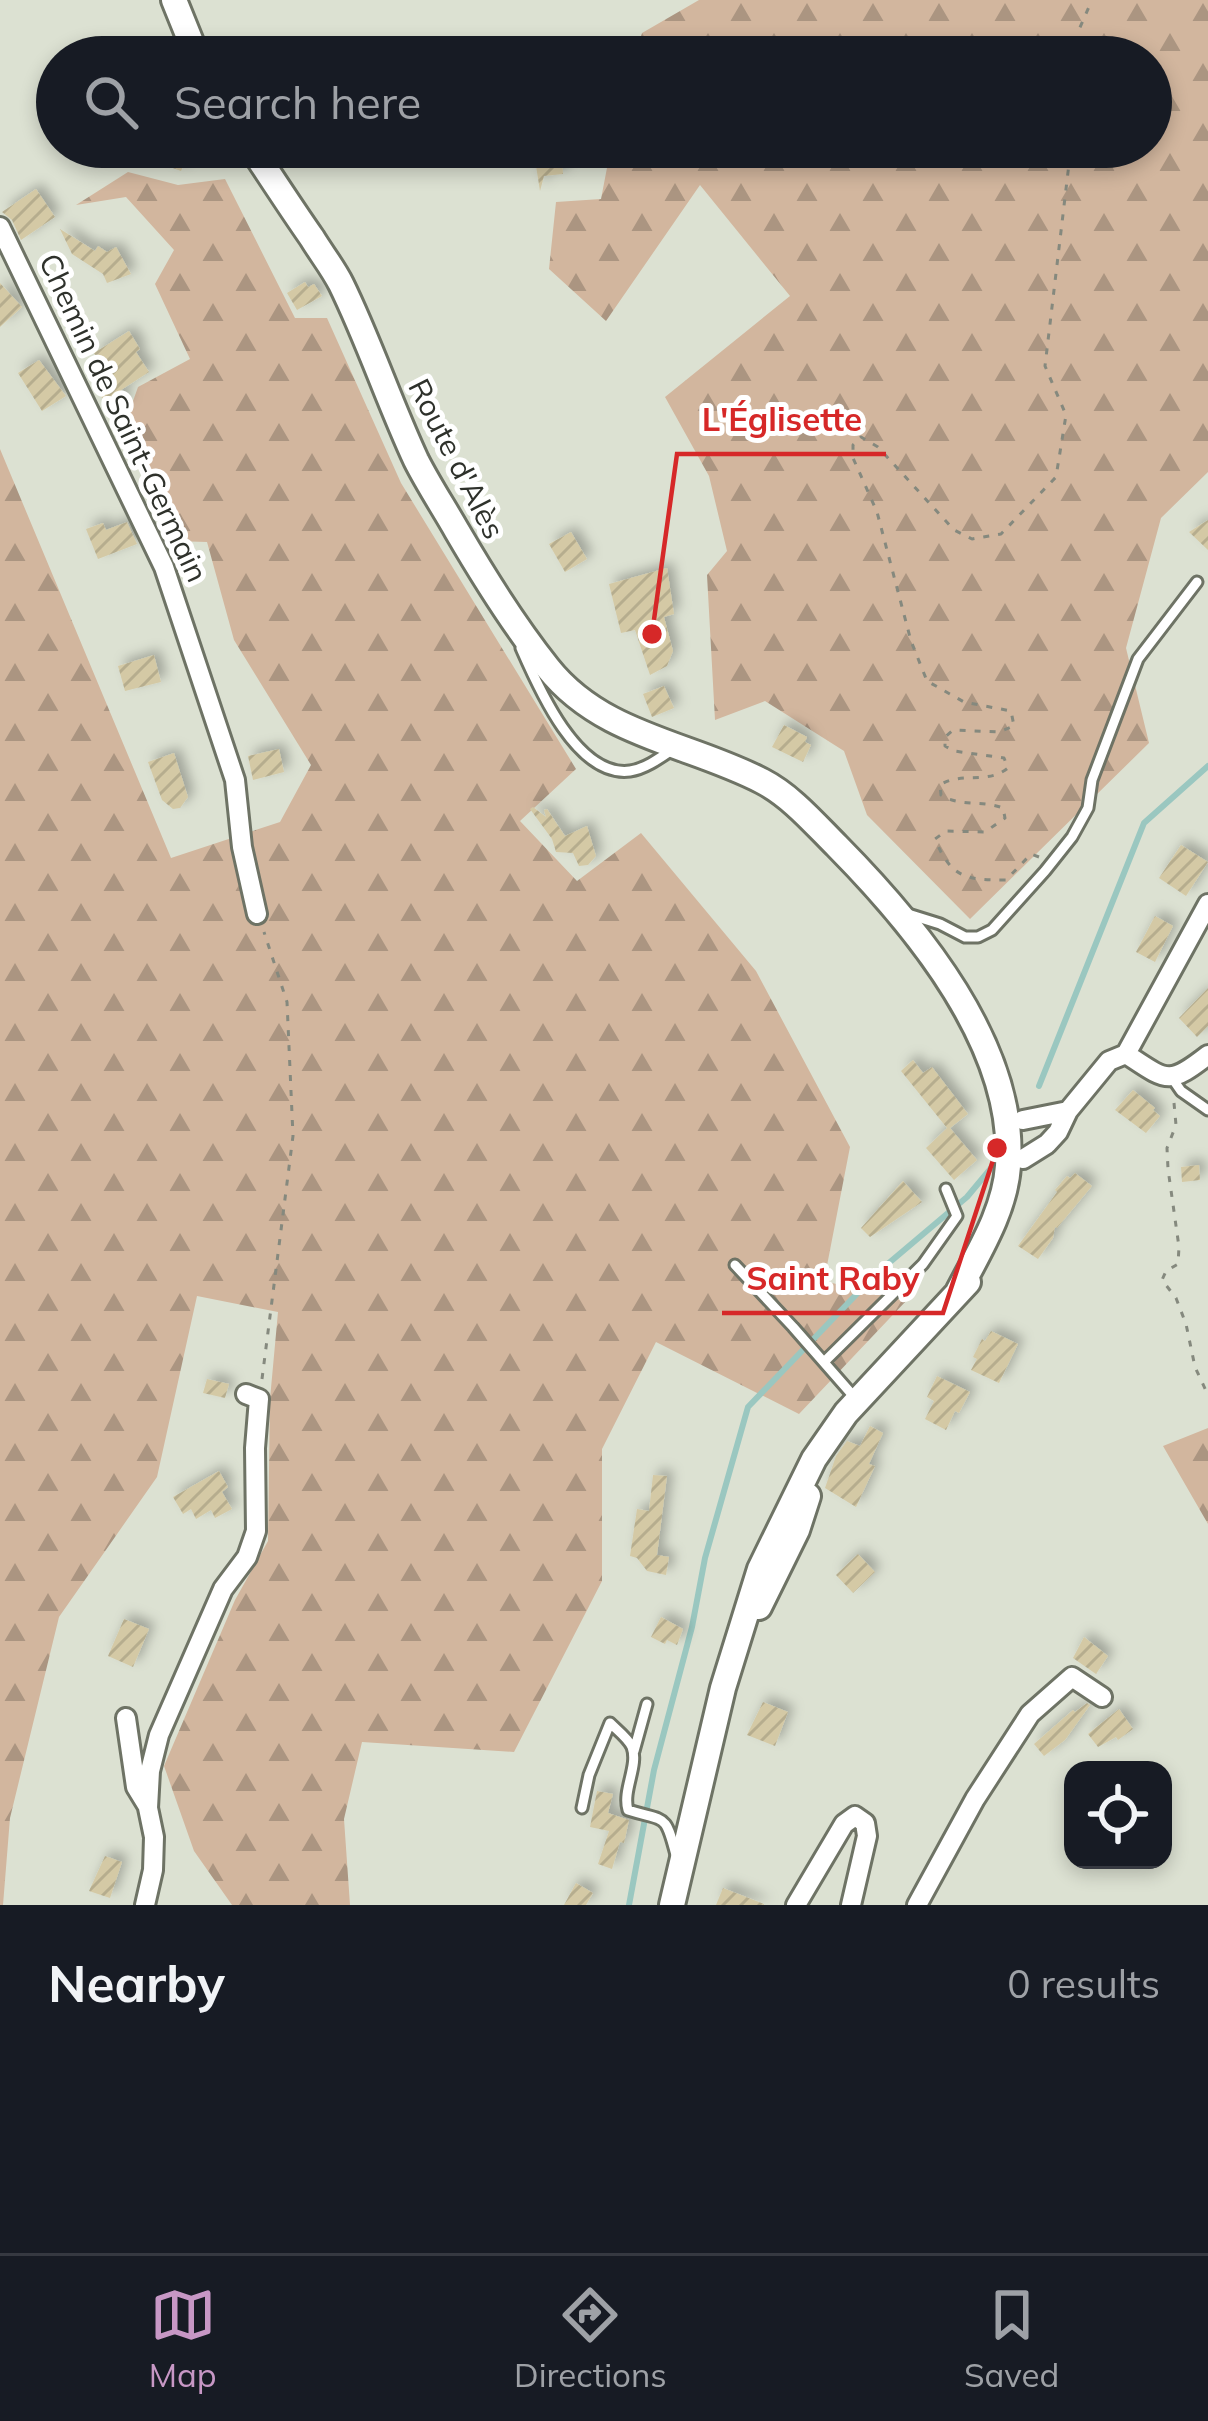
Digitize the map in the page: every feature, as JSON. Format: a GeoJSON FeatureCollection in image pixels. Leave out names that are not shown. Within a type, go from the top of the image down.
{"type":"FeatureCollection","features":[{"type":"Feature","properties":{"kind":"main road"},"geometry":{"type":"LineString","coordinates":[[174,0],[189,36]]}},
{"type":"Feature","properties":{"kind":"main road","name":"Route d'Alès"},"geometry":{"type":"LineString","coordinates":[[265,168],[339,280],[418,463],[507,616],[552,674],[589,708],[624,727],[766,783],[800,809],[898,910],[955,991]]}},
{"type":"Feature","properties":{"kind":"main road"},"geometry":{"type":"LineString","coordinates":[[672,1905],[723,1688],[740,1640],[797,1530],[825,1444],[857,1401],[958,1292],[986,1256],[1014,1202],[1023,1159],[1023,1120],[1015,1077],[973,1007],[955,991]]}},
{"type":"Feature","properties":{"kind":"main road"},"geometry":{"type":"LineString","coordinates":[[955,991],[994,1069],[1006,1106],[1008,1139],[1001,1200],[958,1292]]}},
{"type":"Feature","properties":{"kind":"street","name":"Chemin de Saint-Germain"},"geometry":{"type":"LineString","coordinates":[[0,227],[164,566],[235,780],[242,847],[257,914]]}},
{"type":"Feature","properties":{"kind":"street"},"geometry":{"type":"LineString","coordinates":[[1023,1159],[1058,1132],[1068,1111],[1109,1061],[1126,1054],[1208,904]]}},
{"type":"Feature","properties":{"kind":"street"},"geometry":{"type":"LineString","coordinates":[[1126,1054],[1171,1078],[1208,1054]]}},
{"type":"Feature","properties":{"kind":"street"},"geometry":{"type":"LineString","coordinates":[[1023,1120],[1068,1111]]}},
{"type":"Feature","properties":{"kind":"street"},"geometry":{"type":"LineString","coordinates":[[145,1905],[154,1870],[148,1808],[159,1735],[223,1589],[247,1557],[256,1532],[252,1396]]}},
{"type":"Feature","properties":{"kind":"street"},"geometry":{"type":"LineString","coordinates":[[916,1905],[975,1799],[1030,1714],[1072,1676],[1102,1697]]}},
{"type":"Feature","properties":{"kind":"street"},"geometry":{"type":"LineString","coordinates":[[126,1718],[136,1787],[148,1808]]}},
{"type":"Feature","properties":{"kind":"street"},"geometry":{"type":"LineString","coordinates":[[796,1905],[844,1824],[855,1816],[865,1823],[867,1836],[851,1905]]}},
{"type":"Feature","properties":{"kind":"lane"},"geometry":{"type":"LineString","coordinates":[[898,910],[965,937],[992,930],[1072,836],[1088,808],[1092,781],[1138,659],[1197,582]]}},
{"type":"Feature","properties":{"kind":"lane"},"geometry":{"type":"LineString","coordinates":[[507,616],[534,679],[568,736],[596,765],[628,772],[652,763],[672,745]]}},
{"type":"Feature","properties":{"kind":"lane"},"geometry":{"type":"LineString","coordinates":[[1171,1078],[1208,1110]]}},
{"type":"Feature","properties":{"kind":"lane"},"geometry":{"type":"LineString","coordinates":[[822,1360],[923,1264],[957,1216],[946,1190]]}},
{"type":"Feature","properties":{"kind":"lane"},"geometry":{"type":"LineString","coordinates":[[735,1265],[857,1401]]}},
{"type":"Feature","properties":{"kind":"lane"},"geometry":{"type":"LineString","coordinates":[[647,1704],[624,1802],[628,1810],[664,1820],[681,1871]]}},
{"type":"Feature","properties":{"kind":"lane"},"geometry":{"type":"LineString","coordinates":[[582,1808],[610,1723],[634,1752]]}},
{"type":"Feature","properties":{"kind":"path"},"geometry":{"type":"LineString","coordinates":[[1078,36],[1092,0]]}},
{"type":"Feature","properties":{"kind":"path"},"geometry":{"type":"LineString","coordinates":[[1051,864],[1031,854],[1006,880],[970,880],[945,864],[935,839],[946,831],[985,832],[1005,818],[1003,808],[988,802],[954,803],[941,795],[940,785],[950,778],[996,778],[1008,768],[1004,758],[954,751],[945,746],[945,737],[953,730],[999,732],[1013,726],[1011,711],[964,702],[927,681],[911,640],[877,512],[853,458],[853,445],[861,437],[878,447],[954,530],[972,539],[1001,534],[1056,477],[1066,416],[1045,367],[1069,168]]}},
{"type":"Feature","properties":{"kind":"path"},"geometry":{"type":"LineString","coordinates":[[252,1396],[293,1136],[287,1002],[257,914]]}},
{"type":"Feature","properties":{"kind":"path"},"geometry":{"type":"LineString","coordinates":[[1171,1078],[1175,1125],[1167,1148],[1179,1247],[1178,1264],[1162,1280],[1176,1298],[1195,1367],[1208,1394]]}},
{"type":"Feature","properties":{"kind":"green space"},"geometry":{"type":"Polygon","coordinates":[[[699,0],[1208,0],[1208,472],[1161,518],[1126,648],[1149,743],[970,919],[867,815],[844,751],[765,701],[715,720],[707,575],[727,551],[709,476],[665,397],[790,296],[700,185],[606,321],[549,269],[556,202],[601,199],[607,168],[1172,168],[1172,36],[642,33],[699,0]]]}},
{"type":"Feature","properties":{"kind":"green space"},"geometry":{"type":"Polygon","coordinates":[[[128,172],[178,185],[225,179],[295,318],[327,318],[401,483],[576,769],[520,821],[577,881],[641,833],[756,971],[850,1147],[824,1281],[906,1301],[799,1414],[656,1342],[602,1449],[602,1581],[514,1752],[362,1742],[344,1819],[350,1905],[232,1905],[194,1851],[164,1766],[235,1600],[268,1541],[270,1399],[278,1312],[197,1296],[157,1477],[59,1617],[10,1818],[0,1905],[0,449],[171,858],[280,822],[311,765],[234,640],[207,542],[173,541],[122,432],[138,387],[190,359],[155,284],[174,250],[126,197],[76,205],[128,172]]]}},
{"type":"Feature","properties":{"kind":"green space"},"geometry":{"type":"Polygon","coordinates":[[[1208,1428],[1208,1524],[1163,1446],[1208,1428]]]}},
{"type":"Feature","properties":{"kind":"building"},"geometry":{"type":"Polygon","coordinates":[[[536,168],[563,168],[563,174],[544,176],[540,191],[536,168]]]}},
{"type":"Feature","properties":{"kind":"building"},"geometry":{"type":"Polygon","coordinates":[[[36,189],[55,217],[21,240],[12,220],[2,212],[36,189]]]}},
{"type":"Feature","properties":{"kind":"building"},"geometry":{"type":"Polygon","coordinates":[[[60,229],[95,251],[98,246],[107,252],[116,247],[131,274],[107,283],[103,274],[72,254],[60,229]]]}},
{"type":"Feature","properties":{"kind":"building"},"geometry":{"type":"Polygon","coordinates":[[[305,282],[308,287],[314,284],[322,296],[297,310],[287,293],[305,282]]]}},
{"type":"Feature","properties":{"kind":"building"},"geometry":{"type":"Polygon","coordinates":[[[0,283],[22,307],[0,327],[0,283]]]}},
{"type":"Feature","properties":{"kind":"building"},"geometry":{"type":"Polygon","coordinates":[[[129,331],[149,372],[121,390],[127,402],[109,412],[101,396],[116,388],[94,353],[129,331]]]}},
{"type":"Feature","properties":{"kind":"building"},"geometry":{"type":"Polygon","coordinates":[[[39,360],[66,396],[42,411],[18,373],[39,360]]]}},
{"type":"Feature","properties":{"kind":"building"},"geometry":{"type":"Polygon","coordinates":[[[1208,520],[1208,550],[1189,532],[1208,520]]]}},
{"type":"Feature","properties":{"kind":"building"},"geometry":{"type":"Polygon","coordinates":[[[127,522],[137,544],[98,559],[86,529],[103,523],[106,530],[127,522]]]}},
{"type":"Feature","properties":{"kind":"building"},"geometry":{"type":"Polygon","coordinates":[[[571,532],[587,559],[565,572],[549,544],[571,532]]]}},
{"type":"Feature","properties":{"kind":"building"},"geometry":{"type":"Polygon","coordinates":[[[667,568],[674,614],[664,617],[673,651],[667,666],[650,675],[635,630],[621,633],[609,584],[667,568]]]}},
{"type":"Feature","properties":{"kind":"building"},"geometry":{"type":"Polygon","coordinates":[[[154,655],[161,682],[125,691],[118,666],[154,655]]]}},
{"type":"Feature","properties":{"kind":"building"},"geometry":{"type":"Polygon","coordinates":[[[664,686],[674,708],[652,717],[643,694],[664,686]]]}},
{"type":"Feature","properties":{"kind":"building"},"geometry":{"type":"Polygon","coordinates":[[[784,725],[807,737],[805,742],[811,745],[803,762],[772,747],[784,725]]]}},
{"type":"Feature","properties":{"kind":"building"},"geometry":{"type":"Polygon","coordinates":[[[279,749],[284,772],[253,780],[248,756],[279,749]]]}},
{"type":"Feature","properties":{"kind":"building"},"geometry":{"type":"Polygon","coordinates":[[[174,753],[188,797],[173,809],[162,800],[148,762],[174,753]]]}},
{"type":"Feature","properties":{"kind":"building"},"geometry":{"type":"Polygon","coordinates":[[[533,807],[546,817],[547,809],[565,836],[587,826],[596,856],[588,865],[579,866],[573,853],[556,852],[533,807]]]}},
{"type":"Feature","properties":{"kind":"building"},"geometry":{"type":"Polygon","coordinates":[[[1181,845],[1208,862],[1186,896],[1159,878],[1181,845]]]}},
{"type":"Feature","properties":{"kind":"building"},"geometry":{"type":"Polygon","coordinates":[[[1155,916],[1173,926],[1155,962],[1136,952],[1155,916]]]}},
{"type":"Feature","properties":{"kind":"building"},"geometry":{"type":"Polygon","coordinates":[[[1208,988],[1208,1026],[1197,1037],[1179,1018],[1208,988]]]}},
{"type":"Feature","properties":{"kind":"building"},"geometry":{"type":"Polygon","coordinates":[[[913,1060],[923,1073],[932,1067],[968,1114],[950,1128],[977,1160],[954,1180],[926,1148],[947,1128],[901,1071],[913,1060]]]}},
{"type":"Feature","properties":{"kind":"building"},"geometry":{"type":"Polygon","coordinates":[[[1133,1090],[1160,1116],[1146,1133],[1115,1110],[1133,1090]]]}},
{"type":"Feature","properties":{"kind":"building"},"geometry":{"type":"Polygon","coordinates":[[[1199,1165],[1200,1180],[1182,1182],[1181,1167],[1199,1165]]]}},
{"type":"Feature","properties":{"kind":"building"},"geometry":{"type":"Polygon","coordinates":[[[1075,1173],[1092,1186],[1055,1227],[1038,1259],[1018,1246],[1055,1190],[1075,1173]]]}},
{"type":"Feature","properties":{"kind":"building"},"geometry":{"type":"Polygon","coordinates":[[[903,1181],[922,1202],[870,1237],[861,1228],[903,1181]]]}},
{"type":"Feature","properties":{"kind":"building"},"geometry":{"type":"Polygon","coordinates":[[[991,1331],[1018,1344],[999,1383],[971,1370],[982,1339],[991,1331]]]}},
{"type":"Feature","properties":{"kind":"building"},"geometry":{"type":"Polygon","coordinates":[[[937,1376],[970,1392],[946,1430],[925,1419],[934,1401],[927,1397],[937,1376]]]}},
{"type":"Feature","properties":{"kind":"building"},"geometry":{"type":"Polygon","coordinates":[[[207,1379],[229,1384],[225,1398],[203,1393],[207,1379]]]}},
{"type":"Feature","properties":{"kind":"building"},"geometry":{"type":"Polygon","coordinates":[[[870,1426],[883,1433],[869,1464],[875,1466],[856,1507],[825,1488],[836,1456],[847,1441],[860,1446],[870,1426]]]}},
{"type":"Feature","properties":{"kind":"building"},"geometry":{"type":"Polygon","coordinates":[[[219,1471],[228,1487],[222,1492],[232,1509],[215,1518],[211,1510],[196,1519],[191,1509],[183,1514],[173,1497],[219,1471]]]}},
{"type":"Feature","properties":{"kind":"building"},"geometry":{"type":"Polygon","coordinates":[[[653,1475],[667,1476],[657,1555],[669,1557],[666,1575],[647,1571],[630,1556],[637,1509],[649,1511],[653,1475]]]}},
{"type":"Feature","properties":{"kind":"building"},"geometry":{"type":"Polygon","coordinates":[[[858,1554],[875,1572],[853,1593],[836,1575],[858,1554]]]}},
{"type":"Feature","properties":{"kind":"building"},"geometry":{"type":"Polygon","coordinates":[[[661,1617],[683,1629],[677,1645],[651,1637],[661,1617]]]}},
{"type":"Feature","properties":{"kind":"building"},"geometry":{"type":"Polygon","coordinates":[[[124,1619],[149,1629],[133,1667],[108,1656],[124,1619]]]}},
{"type":"Feature","properties":{"kind":"building"},"geometry":{"type":"Polygon","coordinates":[[[1084,1637],[1108,1656],[1096,1674],[1073,1658],[1084,1637]]]}},
{"type":"Feature","properties":{"kind":"building"},"geometry":{"type":"Polygon","coordinates":[[[763,1702],[788,1712],[775,1746],[747,1735],[763,1702]]]}},
{"type":"Feature","properties":{"kind":"building"},"geometry":{"type":"Polygon","coordinates":[[[1090,1705],[1065,1740],[1044,1756],[1034,1744],[1090,1705]]]}},
{"type":"Feature","properties":{"kind":"building"},"geometry":{"type":"Polygon","coordinates":[[[1119,1709],[1133,1729],[1098,1747],[1088,1734],[1119,1709]]]}},
{"type":"Feature","properties":{"kind":"building"},"geometry":{"type":"Polygon","coordinates":[[[597,1791],[613,1794],[608,1813],[629,1820],[612,1869],[598,1864],[609,1831],[590,1827],[597,1791]]]}},
{"type":"Feature","properties":{"kind":"building"},"geometry":{"type":"Polygon","coordinates":[[[105,1856],[122,1862],[110,1898],[89,1891],[105,1856]]]}},
{"type":"Feature","properties":{"kind":"building"},"geometry":{"type":"Polygon","coordinates":[[[576,1883],[593,1893],[586,1905],[564,1905],[576,1883]]]}},
{"type":"Feature","properties":{"kind":"building"},"geometry":{"type":"Polygon","coordinates":[[[723,1888],[764,1904],[764,1905],[716,1905],[723,1888]]]}},
{"type":"Feature","properties":{"kind":"waterway"},"geometry":{"type":"LineString","coordinates":[[1039,1086],[1144,823],[1208,766]]}},
{"type":"Feature","properties":{"kind":"waterway"},"geometry":{"type":"LineString","coordinates":[[629,1905],[654,1770],[705,1558],[748,1407],[877,1273],[967,1197],[997,1161]]}},
{"type":"Feature","properties":{"kind":"place","name":"L'Églisette"},"geometry":{"type":"Point","coordinates":[652,634]}},
{"type":"Feature","properties":{"kind":"place","name":"Saint Raby"},"geometry":{"type":"Point","coordinates":[997,1148]}}]}
